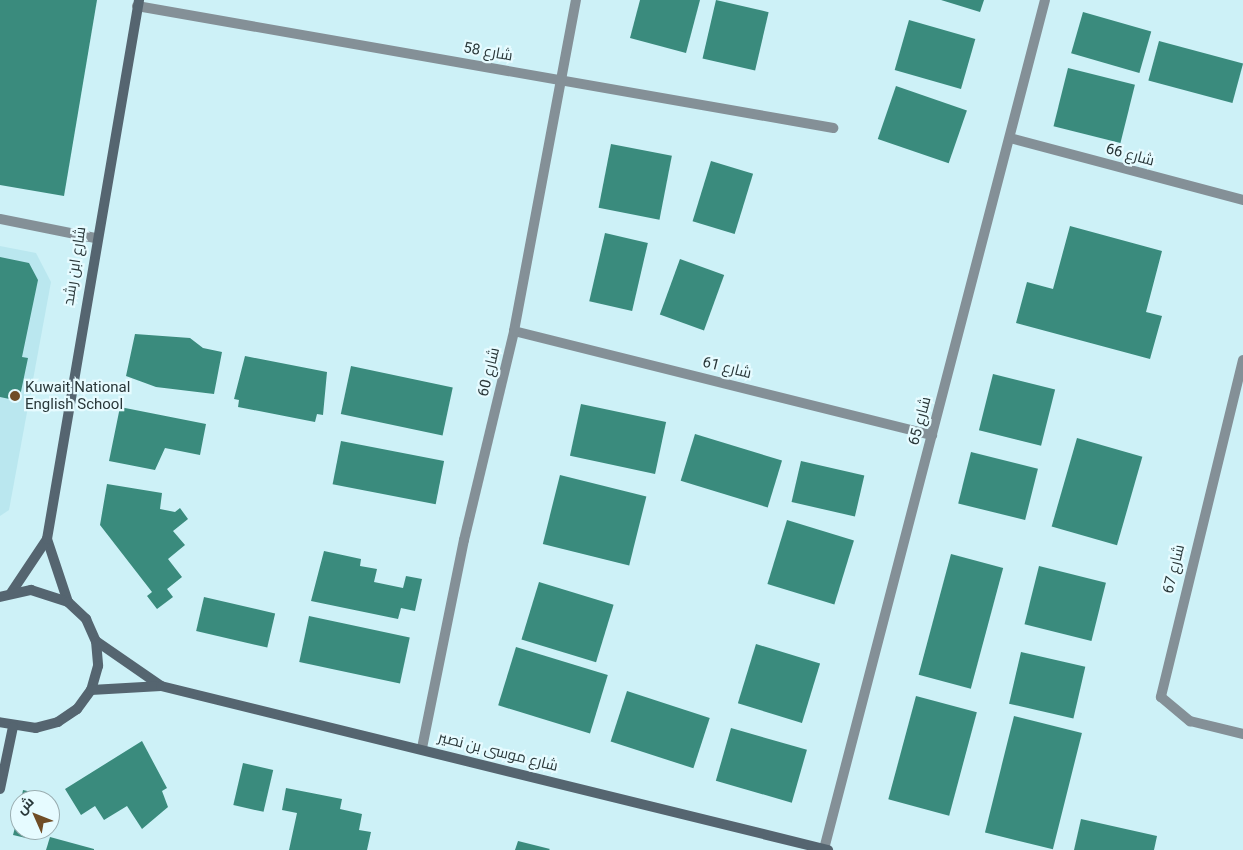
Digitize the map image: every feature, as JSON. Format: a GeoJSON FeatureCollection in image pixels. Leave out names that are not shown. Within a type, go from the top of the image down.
{"type":"FeatureCollection","features":[{"type":"Feature","properties":{"kind":"street","name":"شارع 60"},"geometry":{"type":"LineString","coordinates":[[422,748],[464,540],[514,331],[576,0]]}},
{"type":"Feature","properties":{"kind":"street","name":"شارع 65"},"geometry":{"type":"LineString","coordinates":[[826,850],[1045,0]]}},
{"type":"Feature","properties":{"kind":"street","name":"شارع 58"},"geometry":{"type":"LineString","coordinates":[[138,3],[833,128]]}},
{"type":"Feature","properties":{"kind":"street","name":"شارع ابن رشد"},"geometry":{"type":"LineString","coordinates":[[11,592],[47,539],[95,238],[138,3]]}},
{"type":"Feature","properties":{"kind":"street","name":"شارع 66"},"geometry":{"type":"LineString","coordinates":[[1010,138],[1243,200]]}},
{"type":"Feature","properties":{"kind":"street"},"geometry":{"type":"LineString","coordinates":[[0,219],[95,238]]}},
{"type":"Feature","properties":{"kind":"street","name":"شارع 61"},"geometry":{"type":"LineString","coordinates":[[514,331],[932,435]]}},
{"type":"Feature","properties":{"kind":"street","name":"شارع 67"},"geometry":{"type":"LineString","coordinates":[[1243,360],[1161,696],[1190,721],[1243,734]]}},
{"type":"Feature","properties":{"kind":"street","name":"شارع ابن رشد"},"geometry":{"type":"LineString","coordinates":[[47,539],[68,602]]}},
{"type":"Feature","properties":{"kind":"street"},"geometry":{"type":"LineString","coordinates":[[0,597],[11,592],[31,590],[68,602],[86,619],[96,641],[98,666],[91,690],[77,709],[58,722],[36,728],[13,727],[0,722]]}},
{"type":"Feature","properties":{"kind":"street","name":"شارع موسى بن نصير"},"geometry":{"type":"LineString","coordinates":[[96,641],[161,686]]}},
{"type":"Feature","properties":{"kind":"street","name":"شارع موسى بن نصير"},"geometry":{"type":"LineString","coordinates":[[91,690],[161,686],[422,748],[826,850]]}},
{"type":"Feature","properties":{"kind":"street"},"geometry":{"type":"LineString","coordinates":[[0,789],[13,727]]}},
{"type":"Feature","properties":{"kind":"shaded area","name":"Kuwait National English School"},"geometry":{"type":"Polygon","coordinates":[[[0,246],[36,253],[51,282],[9,510],[0,516],[0,246]]]}},
{"type":"Feature","properties":{"kind":"building"},"geometry":{"type":"Polygon","coordinates":[[[0,0],[97,0],[64,196],[0,185],[0,0]]]}},
{"type":"Feature","properties":{"kind":"building"},"geometry":{"type":"Polygon","coordinates":[[[640,0],[700,0],[686,53],[630,38],[640,0]]]}},
{"type":"Feature","properties":{"kind":"building"},"geometry":{"type":"Polygon","coordinates":[[[716,0],[769,12],[755,71],[703,58],[716,0]]]}},
{"type":"Feature","properties":{"kind":"building"},"geometry":{"type":"Polygon","coordinates":[[[941,0],[984,0],[980,12],[941,0]]]}},
{"type":"Feature","properties":{"kind":"building"},"geometry":{"type":"Polygon","coordinates":[[[1083,12],[1151,32],[1139,73],[1071,53],[1083,12]]]}},
{"type":"Feature","properties":{"kind":"building"},"geometry":{"type":"Polygon","coordinates":[[[909,20],[975,39],[961,89],[895,70],[909,20]]]}},
{"type":"Feature","properties":{"kind":"building"},"geometry":{"type":"Polygon","coordinates":[[[1159,41],[1243,64],[1232,103],[1148,81],[1159,41]]]}},
{"type":"Feature","properties":{"kind":"building"},"geometry":{"type":"Polygon","coordinates":[[[1068,68],[1135,85],[1120,143],[1053,126],[1068,68]]]}},
{"type":"Feature","properties":{"kind":"building"},"geometry":{"type":"Polygon","coordinates":[[[896,86],[967,110],[949,163],[878,139],[896,86]]]}},
{"type":"Feature","properties":{"kind":"building"},"geometry":{"type":"Polygon","coordinates":[[[611,144],[672,156],[659,220],[599,208],[611,144]]]}},
{"type":"Feature","properties":{"kind":"building"},"geometry":{"type":"Polygon","coordinates":[[[711,161],[753,174],[735,234],[693,221],[711,161]]]}},
{"type":"Feature","properties":{"kind":"building"},"geometry":{"type":"Polygon","coordinates":[[[1070,226],[1162,251],[1146,312],[1162,316],[1150,359],[1016,323],[1027,282],[1053,289],[1070,226]]]}},
{"type":"Feature","properties":{"kind":"building"},"geometry":{"type":"Polygon","coordinates":[[[605,233],[648,243],[632,311],[589,301],[605,233]]]}},
{"type":"Feature","properties":{"kind":"building"},"geometry":{"type":"Polygon","coordinates":[[[0,257],[29,263],[38,280],[22,357],[28,358],[19,401],[0,397],[0,257]]]}},
{"type":"Feature","properties":{"kind":"building"},"geometry":{"type":"Polygon","coordinates":[[[680,259],[724,275],[704,331],[660,314],[680,259]]]}},
{"type":"Feature","properties":{"kind":"building"},"geometry":{"type":"Polygon","coordinates":[[[135,334],[190,338],[203,348],[222,352],[214,394],[156,387],[126,376],[135,334]]]}},
{"type":"Feature","properties":{"kind":"building"},"geometry":{"type":"Polygon","coordinates":[[[245,356],[327,372],[323,415],[317,414],[315,422],[238,407],[239,400],[234,399],[245,356]]]}},
{"type":"Feature","properties":{"kind":"building"},"geometry":{"type":"Polygon","coordinates":[[[351,366],[453,388],[443,436],[341,414],[351,366]]]}},
{"type":"Feature","properties":{"kind":"building"},"geometry":{"type":"Polygon","coordinates":[[[993,374],[1055,389],[1041,446],[979,430],[993,374]]]}},
{"type":"Feature","properties":{"kind":"building"},"geometry":{"type":"Polygon","coordinates":[[[581,404],[666,422],[655,474],[570,456],[581,404]]]}},
{"type":"Feature","properties":{"kind":"building"},"geometry":{"type":"Polygon","coordinates":[[[120,407],[206,424],[200,455],[165,448],[155,470],[109,461],[120,407]]]}},
{"type":"Feature","properties":{"kind":"building"},"geometry":{"type":"Polygon","coordinates":[[[695,434],[782,461],[768,507],[681,481],[695,434]]]}},
{"type":"Feature","properties":{"kind":"building"},"geometry":{"type":"Polygon","coordinates":[[[1077,438],[1142,457],[1117,545],[1052,526],[1077,438]]]}},
{"type":"Feature","properties":{"kind":"building"},"geometry":{"type":"Polygon","coordinates":[[[341,441],[444,461],[436,504],[333,484],[341,441]]]}},
{"type":"Feature","properties":{"kind":"building"},"geometry":{"type":"Polygon","coordinates":[[[971,452],[1038,469],[1025,520],[958,503],[971,452]]]}},
{"type":"Feature","properties":{"kind":"building"},"geometry":{"type":"Polygon","coordinates":[[[801,461],[864,476],[855,517],[792,502],[801,461]]]}},
{"type":"Feature","properties":{"kind":"building"},"geometry":{"type":"Polygon","coordinates":[[[560,475],[646,497],[629,565],[543,544],[560,475]]]}},
{"type":"Feature","properties":{"kind":"building"},"geometry":{"type":"Polygon","coordinates":[[[107,484],[162,493],[160,509],[175,512],[180,508],[188,519],[173,531],[185,545],[168,559],[182,577],[167,589],[173,597],[157,609],[147,596],[152,592],[100,525],[107,484]]]}},
{"type":"Feature","properties":{"kind":"building"},"geometry":{"type":"Polygon","coordinates":[[[787,520],[854,540],[834,605],[767,584],[787,520]]]}},
{"type":"Feature","properties":{"kind":"building"},"geometry":{"type":"Polygon","coordinates":[[[324,551],[361,559],[360,566],[377,569],[374,582],[403,588],[406,576],[422,579],[415,611],[401,608],[398,619],[311,601],[324,551]]]}},
{"type":"Feature","properties":{"kind":"building"},"geometry":{"type":"Polygon","coordinates":[[[951,554],[1003,568],[971,689],[919,675],[951,554]]]}},
{"type":"Feature","properties":{"kind":"building"},"geometry":{"type":"Polygon","coordinates":[[[1039,566],[1106,583],[1091,641],[1024,624],[1039,566]]]}},
{"type":"Feature","properties":{"kind":"building"},"geometry":{"type":"Polygon","coordinates":[[[539,582],[614,605],[596,662],[521,639],[539,582]]]}},
{"type":"Feature","properties":{"kind":"building"},"geometry":{"type":"Polygon","coordinates":[[[204,597],[275,613],[267,648],[196,631],[204,597]]]}},
{"type":"Feature","properties":{"kind":"building"},"geometry":{"type":"Polygon","coordinates":[[[309,616],[410,637],[400,683],[299,662],[309,616]]]}},
{"type":"Feature","properties":{"kind":"building"},"geometry":{"type":"Polygon","coordinates":[[[756,644],[820,664],[802,723],[738,703],[756,644]]]}},
{"type":"Feature","properties":{"kind":"building"},"geometry":{"type":"Polygon","coordinates":[[[516,647],[608,675],[590,733],[498,705],[516,647]]]}},
{"type":"Feature","properties":{"kind":"building"},"geometry":{"type":"Polygon","coordinates":[[[1021,652],[1085,667],[1073,718],[1009,704],[1021,652]]]}},
{"type":"Feature","properties":{"kind":"building"},"geometry":{"type":"Polygon","coordinates":[[[627,691],[710,718],[693,768],[611,741],[627,691]]]}},
{"type":"Feature","properties":{"kind":"building"},"geometry":{"type":"Polygon","coordinates":[[[916,696],[977,712],[949,816],[888,799],[916,696]]]}},
{"type":"Feature","properties":{"kind":"building"},"geometry":{"type":"Polygon","coordinates":[[[1014,716],[1082,733],[1053,849],[985,832],[1014,716]]]}},
{"type":"Feature","properties":{"kind":"building"},"geometry":{"type":"Polygon","coordinates":[[[731,728],[807,750],[792,803],[716,781],[731,728]]]}},
{"type":"Feature","properties":{"kind":"building"},"geometry":{"type":"Polygon","coordinates":[[[142,741],[167,788],[162,791],[168,807],[142,829],[127,806],[104,820],[95,806],[81,815],[65,789],[142,741]]]}},
{"type":"Feature","properties":{"kind":"building"},"geometry":{"type":"Polygon","coordinates":[[[243,763],[273,770],[264,812],[233,805],[243,763]]]}},
{"type":"Feature","properties":{"kind":"building"},"geometry":{"type":"Polygon","coordinates":[[[286,788],[342,799],[340,809],[362,814],[359,830],[371,832],[367,850],[289,850],[297,813],[282,810],[286,788]]]}},
{"type":"Feature","properties":{"kind":"building"},"geometry":{"type":"Polygon","coordinates":[[[1081,819],[1157,836],[1154,850],[1074,850],[1081,819]]]}},
{"type":"Feature","properties":{"kind":"building"},"geometry":{"type":"Polygon","coordinates":[[[49,840],[60,840],[94,849],[94,850],[46,850],[49,840]]]}},
{"type":"Feature","properties":{"kind":"building"},"geometry":{"type":"Polygon","coordinates":[[[518,841],[550,849],[515,850],[518,841]]]}},
{"type":"Feature","properties":{"kind":"place","name":"Kuwait National English School"},"geometry":{"type":"Point","coordinates":[15,396]}}]}
